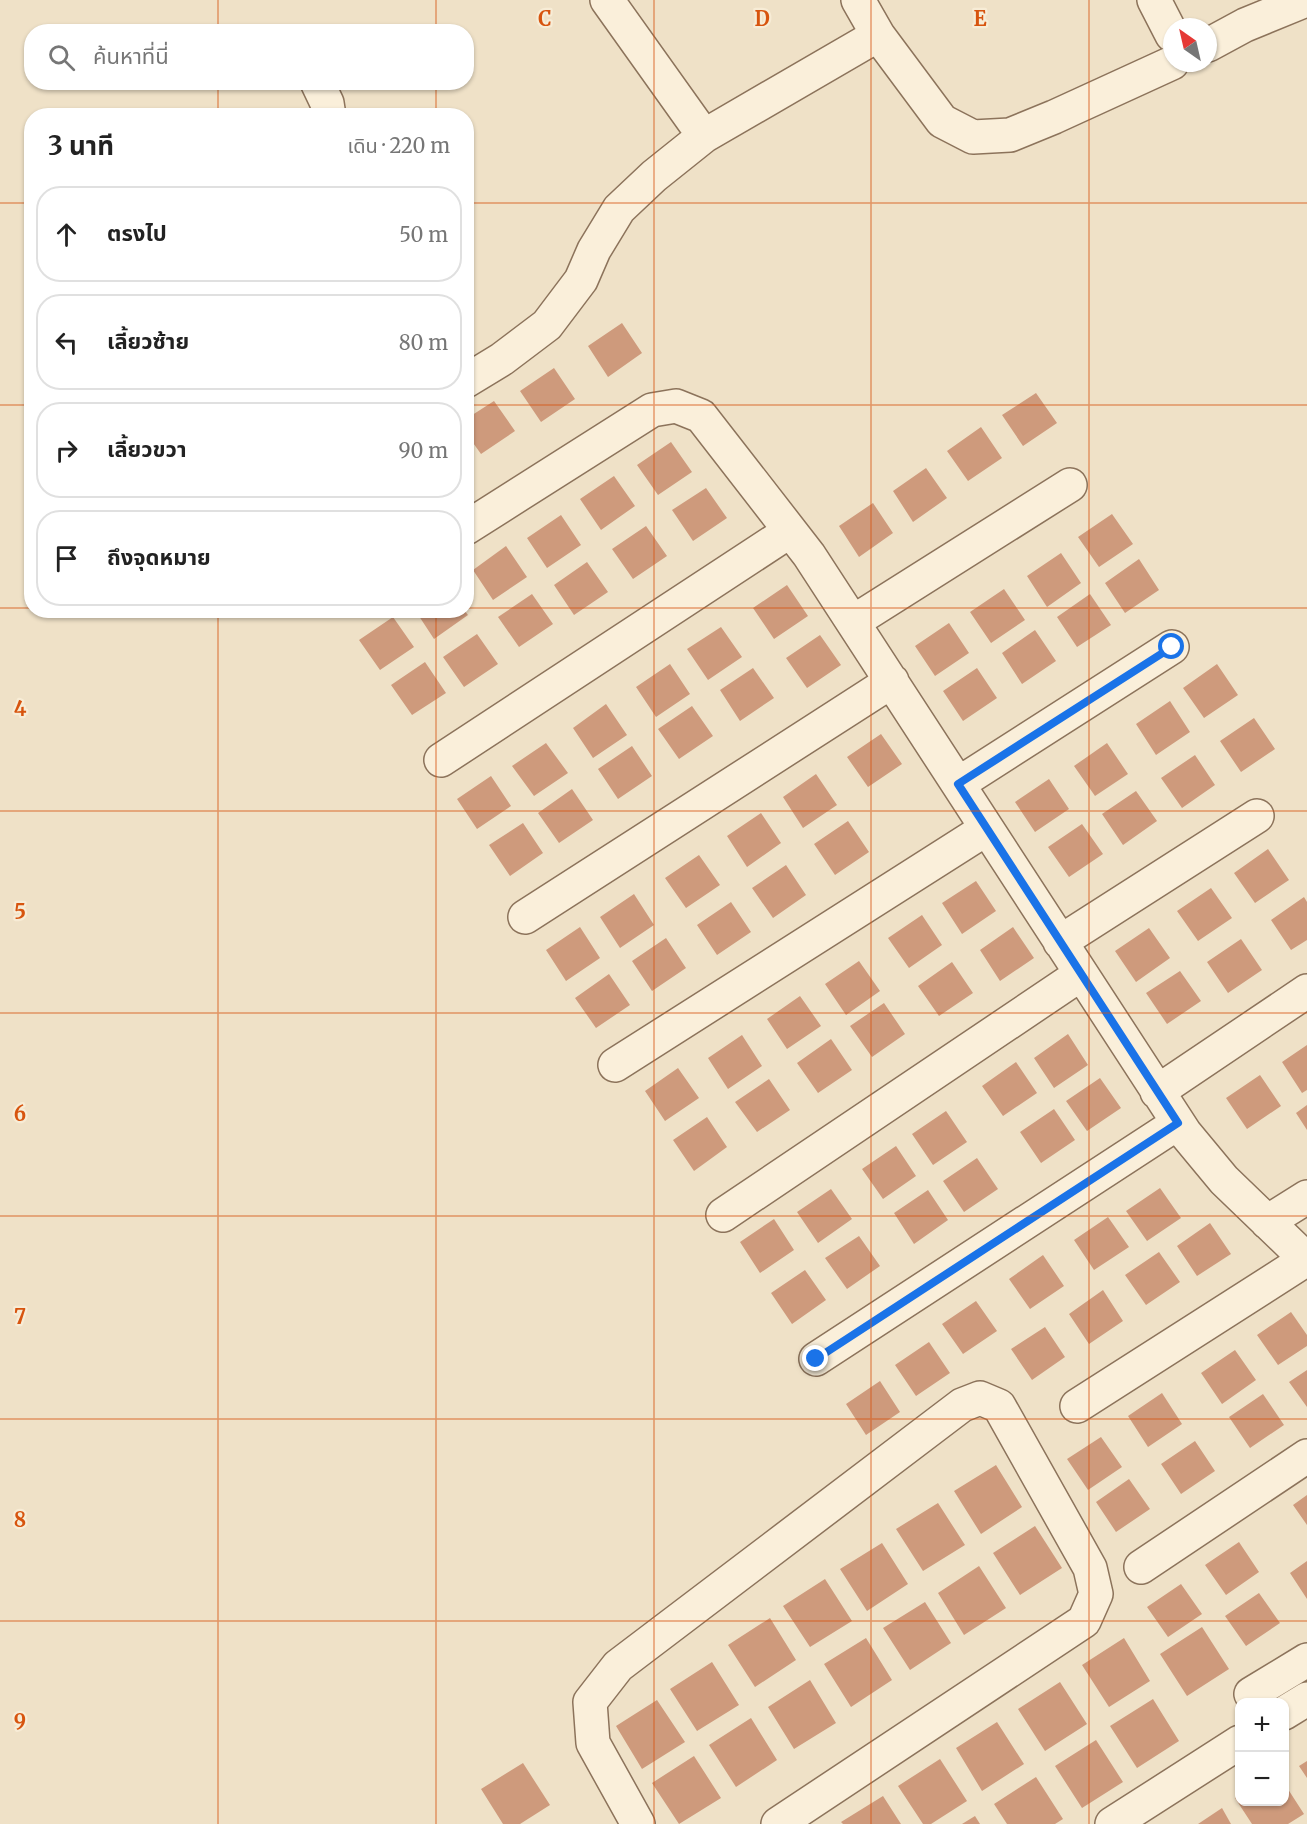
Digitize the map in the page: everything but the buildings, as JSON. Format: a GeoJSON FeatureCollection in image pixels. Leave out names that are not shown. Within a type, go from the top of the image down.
{"type":"FeatureCollection","features":[{"type":"Feature","properties":{"kind":"street"},"geometry":{"type":"LineString","coordinates":[[607,0],[704,136]]}},
{"type":"Feature","properties":{"kind":"street"},"geometry":{"type":"LineString","coordinates":[[858,0],[878,35],[942,121],[973,137],[1010,135],[1163,67]]}},
{"type":"Feature","properties":{"kind":"street"},"geometry":{"type":"LineString","coordinates":[[1154,0],[1163,18]]}},
{"type":"Feature","properties":{"kind":"street"},"geometry":{"type":"LineString","coordinates":[[1217,40],[1245,25],[1306,0]]}},
{"type":"Feature","properties":{"kind":"street"},"geometry":{"type":"LineString","coordinates":[[474,376],[502,360],[547,326],[581,280],[594,250],[619,209],[654,176],[704,136],[878,35]]}},
{"type":"Feature","properties":{"kind":"street"},"geometry":{"type":"LineString","coordinates":[[321,90],[328,108]]}},
{"type":"Feature","properties":{"kind":"street"},"geometry":{"type":"LineString","coordinates":[[474,523],[652,410],[676,406],[701,416],[810,555],[1178,1123],[1224,1180],[1307,1259],[1077,1406]]}},
{"type":"Feature","properties":{"kind":"street"},"geometry":{"type":"LineString","coordinates":[[853,622],[1070,485]]}},
{"type":"Feature","properties":{"kind":"street"},"geometry":{"type":"LineString","coordinates":[[441,760],[790,531]]}},
{"type":"Feature","properties":{"kind":"street"},"geometry":{"type":"LineString","coordinates":[[958,784],[1172,647]]}},
{"type":"Feature","properties":{"kind":"street"},"geometry":{"type":"LineString","coordinates":[[525,917],[892,681]]}},
{"type":"Feature","properties":{"kind":"street"},"geometry":{"type":"LineString","coordinates":[[1060,942],[1257,816]]}},
{"type":"Feature","properties":{"kind":"street"},"geometry":{"type":"LineString","coordinates":[[615,1065],[986,829]]}},
{"type":"Feature","properties":{"kind":"street"},"geometry":{"type":"LineString","coordinates":[[723,1215],[1081,974]]}},
{"type":"Feature","properties":{"kind":"street"},"geometry":{"type":"LineString","coordinates":[[1157,1092],[1307,992]]}},
{"type":"Feature","properties":{"kind":"street"},"geometry":{"type":"LineString","coordinates":[[816,1359],[1178,1123]]}},
{"type":"Feature","properties":{"kind":"street"},"geometry":{"type":"LineString","coordinates":[[1268,1222],[1307,1197]]}},
{"type":"Feature","properties":{"kind":"street"},"geometry":{"type":"LineString","coordinates":[[638,1824],[593,1743],[590,1702],[618,1666],[962,1405],[980,1398],[999,1406],[1090,1568],[1096,1594],[1084,1621],[778,1824]]}},
{"type":"Feature","properties":{"kind":"street"},"geometry":{"type":"LineString","coordinates":[[1141,1567],[1307,1456]]}},
{"type":"Feature","properties":{"kind":"street"},"geometry":{"type":"LineString","coordinates":[[1251,1694],[1307,1660]]}},
{"type":"Feature","properties":{"kind":"street"},"geometry":{"type":"LineString","coordinates":[[1289,1710],[1307,1699]]}},
{"type":"Feature","properties":{"kind":"street"},"geometry":{"type":"LineString","coordinates":[[1112,1824],[1235,1745]]}},
{"type":"Feature","properties":{"kind":"route"},"geometry":{"type":"LineString","coordinates":[[816,1359],[1178,1123],[958,784],[1172,647]]}}]}
